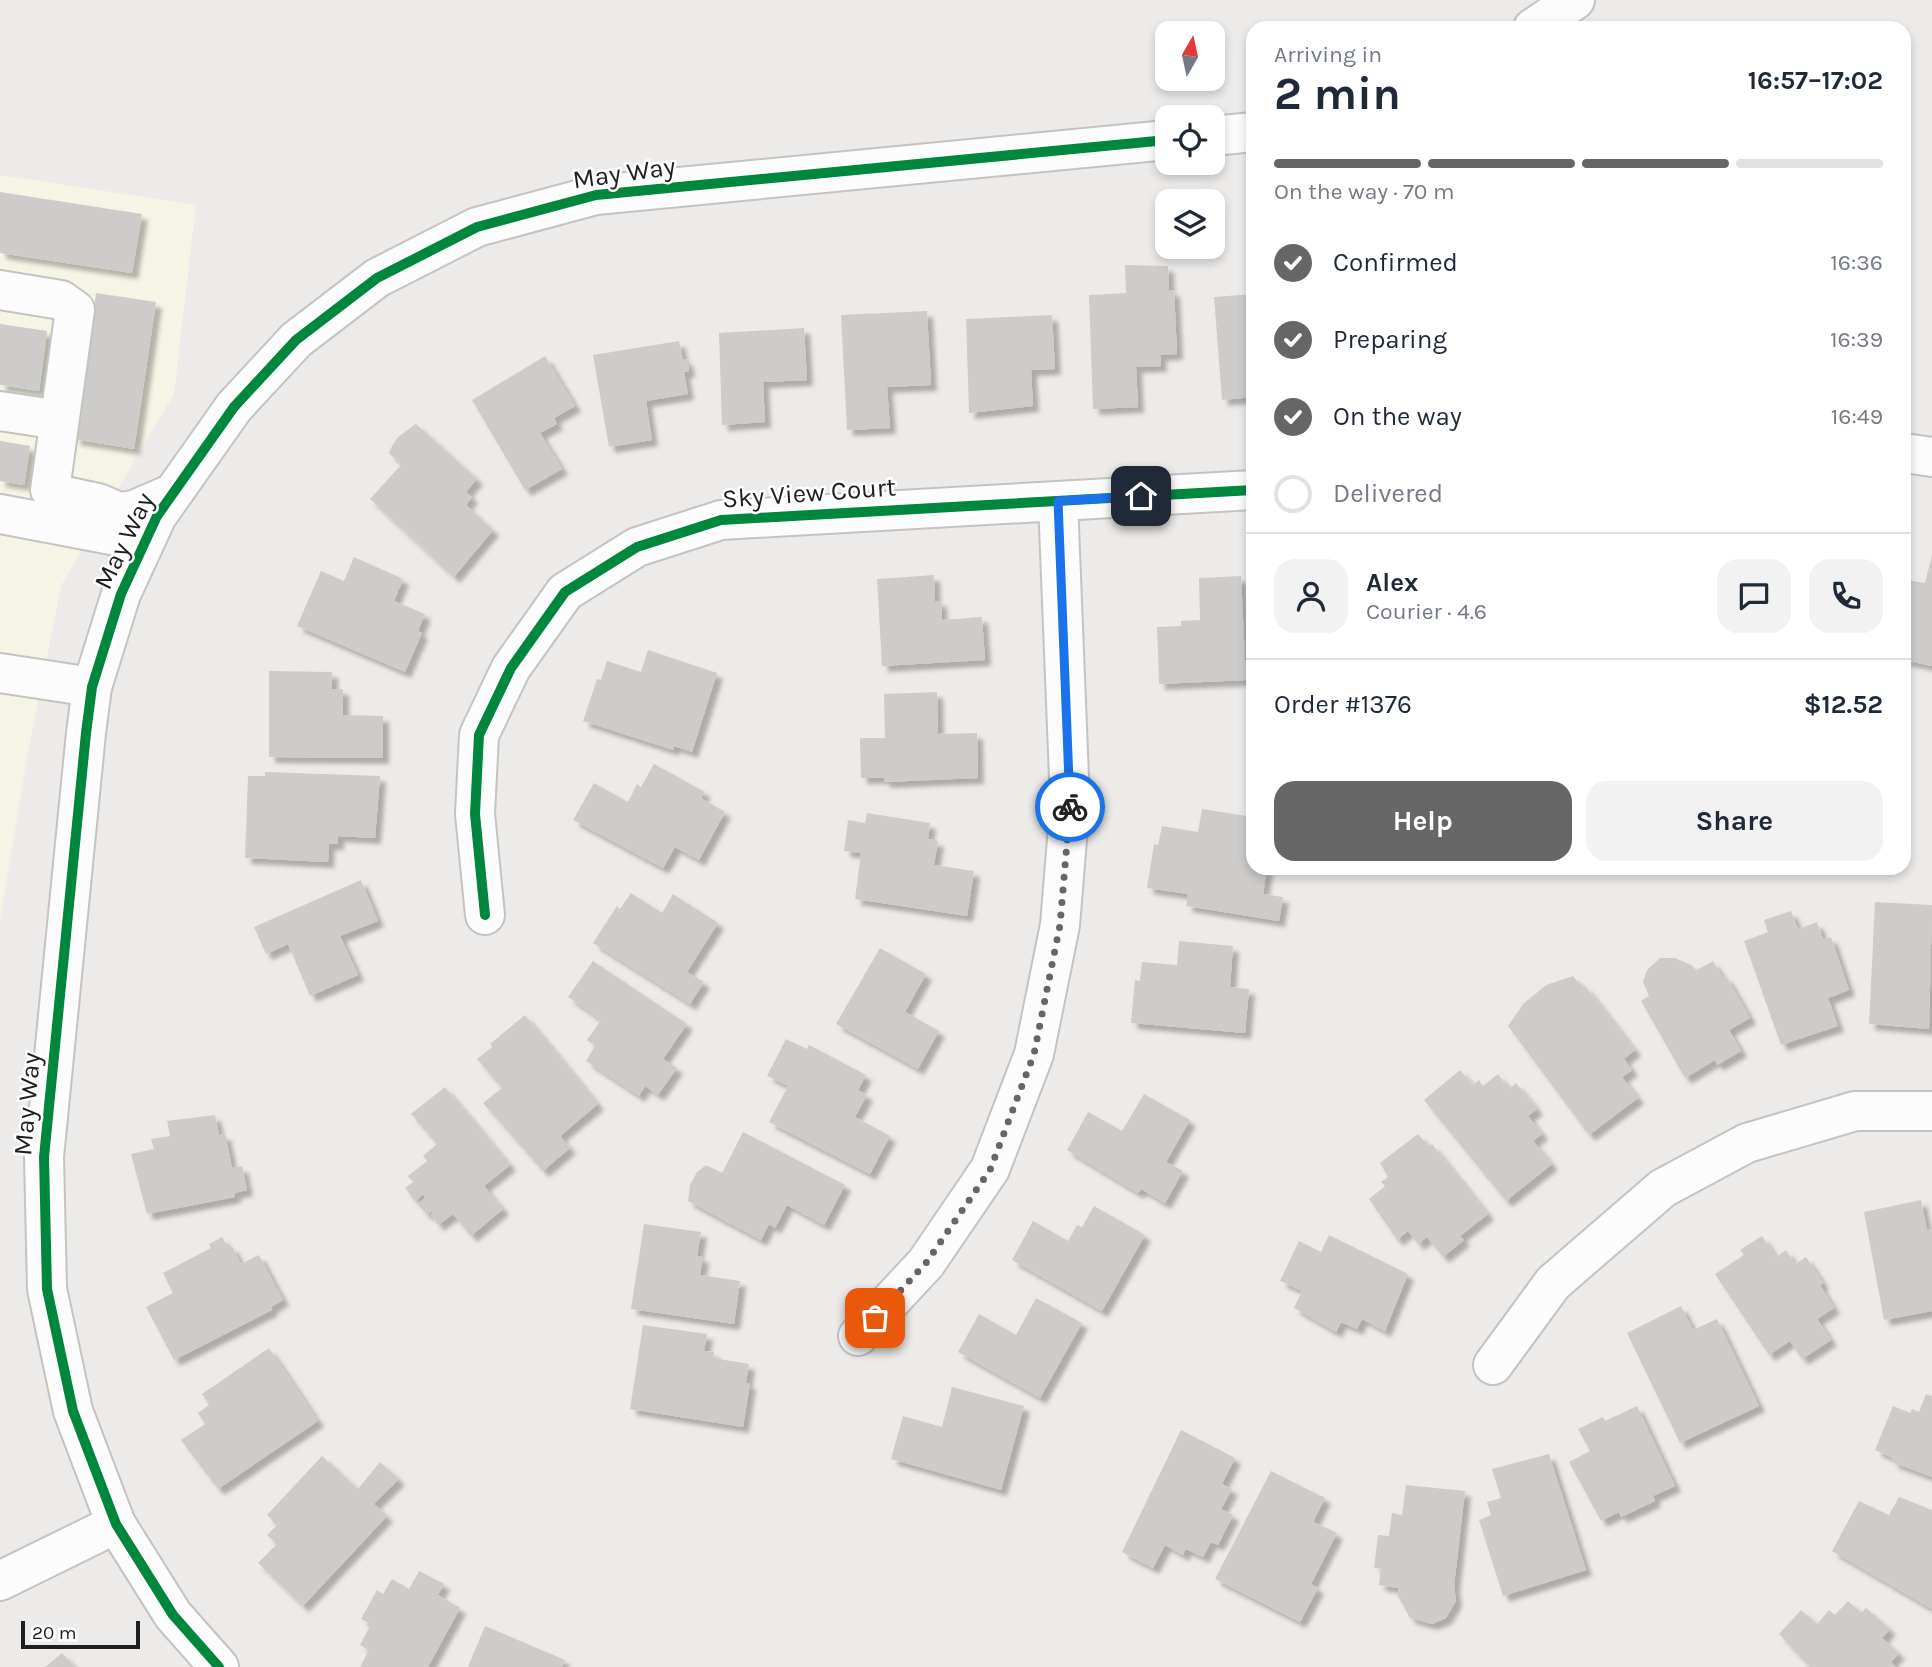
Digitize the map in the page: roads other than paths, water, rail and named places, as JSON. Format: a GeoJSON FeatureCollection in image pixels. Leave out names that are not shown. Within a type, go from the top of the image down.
{"type":"FeatureCollection","features":[{"type":"Feature","properties":{"kind":"street"},"geometry":{"type":"LineString","coordinates":[[1544,21],[1576,0]]}},
{"type":"Feature","properties":{"kind":"street"},"geometry":{"type":"LineString","coordinates":[[1225,134],[1246,133]]}},
{"type":"Feature","properties":{"kind":"street","name":"May Way"},"geometry":{"type":"LineString","coordinates":[[219,1667],[173,1615],[116,1524],[73,1410],[47,1289],[44,1157],[71,867],[92,687],[121,594],[145,541],[171,494],[234,407],[296,340],[377,278],[477,227],[596,195],[1155,141]]}},
{"type":"Feature","properties":{"kind":"street"},"geometry":{"type":"LineString","coordinates":[[0,290],[61,300],[75,310],[50,490],[56,494],[98,503],[119,512],[134,510],[171,494]]}},
{"type":"Feature","properties":{"kind":"street"},"geometry":{"type":"LineString","coordinates":[[0,411],[59,420]]}},
{"type":"Feature","properties":{"kind":"street"},"geometry":{"type":"LineString","coordinates":[[1911,454],[1932,457]]}},
{"type":"Feature","properties":{"kind":"street","name":"Sky View Court"},"geometry":{"type":"LineString","coordinates":[[485,915],[475,814],[479,735],[511,668],[565,592],[636,547],[721,520],[1246,490]]}},
{"type":"Feature","properties":{"kind":"street"},"geometry":{"type":"LineString","coordinates":[[858,1336],[926,1263],[990,1170],[1034,1054],[1060,925],[1070,803],[1058,501]]}},
{"type":"Feature","properties":{"kind":"street"},"geometry":{"type":"LineString","coordinates":[[0,514],[145,541]]}},
{"type":"Feature","properties":{"kind":"street"},"geometry":{"type":"LineString","coordinates":[[0,673],[92,687]]}},
{"type":"Feature","properties":{"kind":"street"},"geometry":{"type":"LineString","coordinates":[[1493,1365],[1553,1283],[1663,1188],[1747,1143],[1855,1111],[1932,1111]]}},
{"type":"Feature","properties":{"kind":"street"},"geometry":{"type":"LineString","coordinates":[[0,1581],[116,1524]]}}]}
